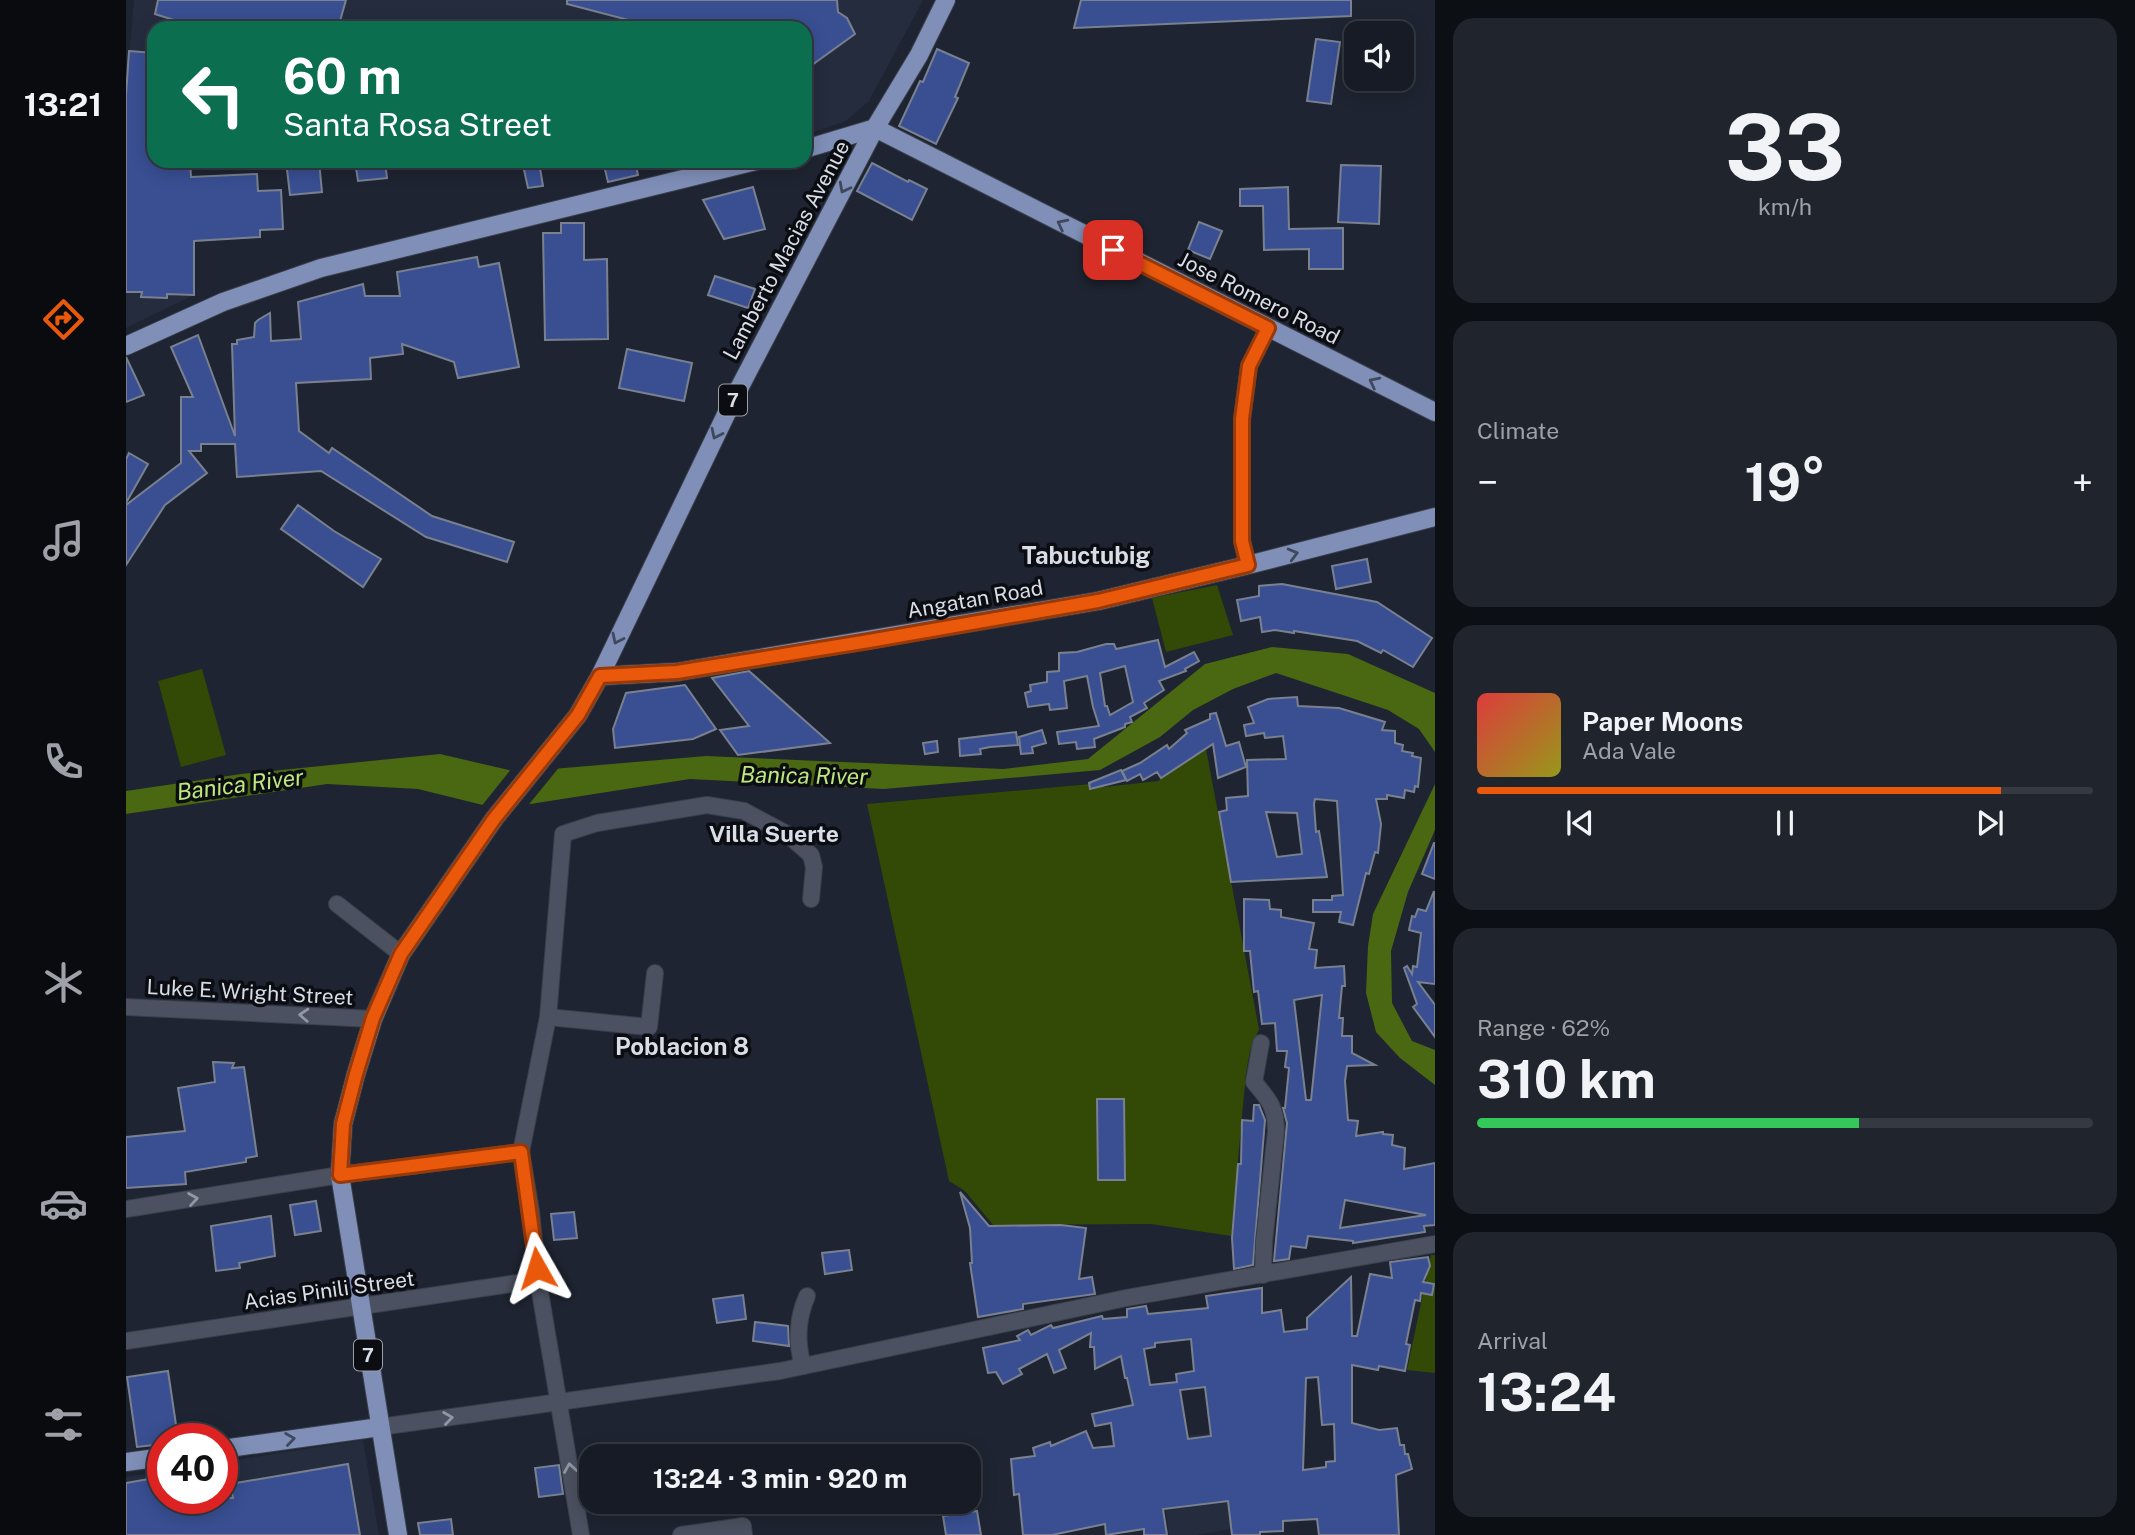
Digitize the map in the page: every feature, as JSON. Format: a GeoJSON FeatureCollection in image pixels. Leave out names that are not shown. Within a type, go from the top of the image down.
{"type":"FeatureCollection","features":[{"type":"Feature","properties":{"kind":"main road","name":"Lamberto Macias Avenue"},"geometry":{"type":"LineString","coordinates":[[600,676],[733,400],[875,128],[919,55],[946,0]]}},
{"type":"Feature","properties":{"kind":"main road"},"geometry":{"type":"LineString","coordinates":[[812,147],[875,128]]}},
{"type":"Feature","properties":{"kind":"main road","name":"Jose Romero Road"},"geometry":{"type":"LineString","coordinates":[[875,128],[1435,412]]}},
{"type":"Feature","properties":{"kind":"main road"},"geometry":{"type":"LineString","coordinates":[[126,346],[223,302],[321,268],[728,168]]}},
{"type":"Feature","properties":{"kind":"main road","name":"Angatan Road"},"geometry":{"type":"LineString","coordinates":[[600,676],[677,672],[1098,601],[1435,517]]}},
{"type":"Feature","properties":{"kind":"main road","name":"7"},"geometry":{"type":"LineString","coordinates":[[398,1535],[340,1175],[343,1124],[373,1018],[401,954],[494,819],[578,715],[600,676]]}},
{"type":"Feature","properties":{"kind":"main road"},"geometry":{"type":"LineString","coordinates":[[238,1447],[380,1427]]}},
{"type":"Feature","properties":{"kind":"main road"},"geometry":{"type":"LineString","coordinates":[[126,1462],[147,1459]]}},
{"type":"Feature","properties":{"kind":"street"},"geometry":{"type":"LineString","coordinates":[[1248,565],[1242,541],[1242,419],[1249,366],[1268,328]]}},
{"type":"Feature","properties":{"kind":"street"},"geometry":{"type":"LineString","coordinates":[[580,1535],[538,1280],[531,1211],[521,1152],[548,1017],[563,834],[597,823],[707,806],[744,811],[787,834],[811,855],[814,867],[811,899]]}},
{"type":"Feature","properties":{"kind":"street"},"geometry":{"type":"LineString","coordinates":[[337,904],[401,954]]}},
{"type":"Feature","properties":{"kind":"street"},"geometry":{"type":"LineString","coordinates":[[548,1017],[649,1027],[655,973]]}},
{"type":"Feature","properties":{"kind":"street","name":"Luke E. Wright Street"},"geometry":{"type":"LineString","coordinates":[[126,1007],[373,1018]]}},
{"type":"Feature","properties":{"kind":"street"},"geometry":{"type":"LineString","coordinates":[[1261,1043],[1254,1082],[1269,1099],[1276,1114],[1263,1275]]}},
{"type":"Feature","properties":{"kind":"street"},"geometry":{"type":"LineString","coordinates":[[126,1209],[340,1175],[521,1152]]}},
{"type":"Feature","properties":{"kind":"street"},"geometry":{"type":"LineString","coordinates":[[380,1427],[803,1366],[1126,1298],[1435,1244]]}},
{"type":"Feature","properties":{"kind":"street","name":"Acias Pinili Street"},"geometry":{"type":"LineString","coordinates":[[126,1341],[538,1280]]}},
{"type":"Feature","properties":{"kind":"street"},"geometry":{"type":"LineString","coordinates":[[803,1366],[798,1330],[799,1316],[807,1296]]}},
{"type":"Feature","properties":{"kind":"street"},"geometry":{"type":"LineString","coordinates":[[681,1535],[744,1530]]}},
{"type":"Feature","properties":{"kind":"shaded area"},"geometry":{"type":"Polygon","coordinates":[[[134,0],[923,0],[869,101],[846,121],[812,133],[812,21],[147,21],[147,168],[157,168],[193,252],[194,295],[126,328],[126,95],[134,0]]]}},
{"type":"Feature","properties":{"kind":"shaded area"},"geometry":{"type":"Polygon","coordinates":[[[1217,585],[1233,635],[1166,652],[1152,598],[1217,585]]]}},
{"type":"Feature","properties":{"kind":"shaded area"},"geometry":{"type":"Polygon","coordinates":[[[202,669],[226,755],[181,767],[158,681],[202,669]]]}},
{"type":"Feature","properties":{"kind":"shaded area"},"geometry":{"type":"Polygon","coordinates":[[[1206,749],[1259,1029],[1250,1051],[1246,1073],[1231,1236],[1151,1224],[993,1225],[965,1191],[949,1181],[867,804],[1102,783],[1104,787],[1158,781],[1206,749]]]}},
{"type":"Feature","properties":{"kind":"shaded area"},"geometry":{"type":"Polygon","coordinates":[[[1431,1255],[1435,1255],[1435,1373],[1407,1370],[1431,1255]]]}},
{"type":"Feature","properties":{"kind":"shaded area"},"geometry":{"type":"Polygon","coordinates":[[[1218,1432],[1231,1529],[1197,1535],[1169,1535],[1157,1439],[1218,1432]]]}},
{"type":"Feature","properties":{"kind":"shaded area"},"geometry":{"type":"Polygon","coordinates":[[[363,1440],[379,1535],[126,1535],[126,1477],[147,1474],[147,1514],[238,1514],[238,1460],[363,1440]]]}},
{"type":"Feature","properties":{"kind":"water","name":"Banica River"},"geometry":{"type":"Polygon","coordinates":[[[1272,647],[1348,654],[1435,693],[1435,752],[1419,729],[1388,710],[1276,673],[1233,689],[1193,710],[1160,737],[1100,770],[884,789],[690,779],[499,809],[418,789],[327,784],[126,814],[126,791],[241,774],[440,754],[517,772],[706,756],[1003,769],[1088,759],[1205,664],[1272,647]]]}},
{"type":"Feature","properties":{"kind":"water"},"geometry":{"type":"Polygon","coordinates":[[[1435,784],[1435,830],[1408,892],[1391,951],[1392,1003],[1412,1041],[1435,1050],[1435,1085],[1400,1058],[1376,1032],[1366,993],[1368,946],[1373,914],[1435,784]]]}},
{"type":"Feature","properties":{"kind":"pier"},"geometry":{"type":"Polygon","coordinates":[[[561,765],[526,808],[498,812],[480,808],[512,768],[561,765]]]}},
{"type":"Feature","properties":{"kind":"building"},"geometry":{"type":"Polygon","coordinates":[[[158,0],[346,0],[340,21],[177,21],[155,14],[158,0]]]}},
{"type":"Feature","properties":{"kind":"building"},"geometry":{"type":"Polygon","coordinates":[[[567,0],[837,0],[838,12],[847,18],[855,34],[812,65],[812,21],[632,21],[567,4],[567,0]]]}},
{"type":"Feature","properties":{"kind":"building"},"geometry":{"type":"Polygon","coordinates":[[[1081,0],[1351,0],[1351,16],[1074,28],[1081,0]]]}},
{"type":"Feature","properties":{"kind":"building"},"geometry":{"type":"Polygon","coordinates":[[[1316,39],[1340,42],[1331,104],[1307,101],[1316,39]]]}},
{"type":"Feature","properties":{"kind":"building"},"geometry":{"type":"Polygon","coordinates":[[[937,49],[969,63],[955,97],[958,98],[936,144],[899,126],[937,49]]]}},
{"type":"Feature","properties":{"kind":"building"},"geometry":{"type":"Polygon","coordinates":[[[129,51],[147,52],[147,168],[190,168],[191,177],[257,174],[258,191],[281,190],[283,229],[260,230],[260,237],[194,241],[194,295],[141,297],[142,292],[126,292],[126,95],[129,51]]]}},
{"type":"Feature","properties":{"kind":"building"},"geometry":{"type":"Polygon","coordinates":[[[872,163],[927,189],[912,220],[857,191],[872,163]]]}},
{"type":"Feature","properties":{"kind":"building"},"geometry":{"type":"Polygon","coordinates":[[[1341,165],[1381,166],[1379,224],[1338,222],[1341,165]]]}},
{"type":"Feature","properties":{"kind":"building"},"geometry":{"type":"Polygon","coordinates":[[[287,168],[320,168],[322,192],[290,195],[287,168]]]}},
{"type":"Feature","properties":{"kind":"building"},"geometry":{"type":"Polygon","coordinates":[[[356,168],[386,168],[387,178],[358,181],[356,168]]]}},
{"type":"Feature","properties":{"kind":"building"},"geometry":{"type":"Polygon","coordinates":[[[524,168],[540,168],[543,186],[528,188],[524,168]]]}},
{"type":"Feature","properties":{"kind":"building"},"geometry":{"type":"Polygon","coordinates":[[[605,168],[636,168],[638,175],[608,182],[605,168]]]}},
{"type":"Feature","properties":{"kind":"building"},"geometry":{"type":"Polygon","coordinates":[[[753,187],[765,229],[724,239],[703,200],[753,187]]]}},
{"type":"Feature","properties":{"kind":"building"},"geometry":{"type":"Polygon","coordinates":[[[1288,187],[1289,229],[1343,228],[1343,269],[1309,269],[1309,249],[1264,250],[1263,206],[1240,206],[1240,189],[1288,187]]]}},
{"type":"Feature","properties":{"kind":"building"},"geometry":{"type":"Polygon","coordinates":[[[1199,222],[1222,231],[1210,259],[1188,250],[1199,222]]]}},
{"type":"Feature","properties":{"kind":"building"},"geometry":{"type":"Polygon","coordinates":[[[561,223],[584,223],[584,260],[607,259],[608,339],[545,340],[543,233],[561,233],[561,223]]]}},
{"type":"Feature","properties":{"kind":"building"},"geometry":{"type":"Polygon","coordinates":[[[477,257],[479,267],[499,263],[519,367],[458,378],[454,362],[402,344],[403,354],[370,358],[371,379],[296,383],[299,431],[329,453],[332,448],[432,516],[514,542],[507,562],[426,537],[321,471],[237,477],[235,444],[201,444],[201,451],[189,451],[207,473],[165,505],[126,565],[126,505],[181,463],[181,397],[193,397],[171,347],[198,335],[235,436],[232,344],[237,344],[237,340],[254,337],[255,323],[258,320],[270,313],[271,341],[301,339],[298,302],[363,284],[365,296],[400,296],[397,272],[477,257]]]}},
{"type":"Feature","properties":{"kind":"building"},"geometry":{"type":"Polygon","coordinates":[[[715,276],[755,289],[748,308],[708,295],[715,276]]]}},
{"type":"Feature","properties":{"kind":"building"},"geometry":{"type":"Polygon","coordinates":[[[627,349],[692,363],[684,401],[619,388],[627,349]]]}},
{"type":"Feature","properties":{"kind":"building"},"geometry":{"type":"Polygon","coordinates":[[[126,357],[144,395],[126,402],[126,357]]]}},
{"type":"Feature","properties":{"kind":"building"},"geometry":{"type":"Polygon","coordinates":[[[129,453],[148,464],[126,503],[126,459],[129,453]]]}},
{"type":"Feature","properties":{"kind":"building"},"geometry":{"type":"Polygon","coordinates":[[[298,505],[334,531],[381,559],[363,587],[281,529],[298,505]]]}},
{"type":"Feature","properties":{"kind":"building"},"geometry":{"type":"Polygon","coordinates":[[[1367,559],[1371,582],[1336,589],[1332,566],[1367,559]]]}},
{"type":"Feature","properties":{"kind":"building"},"geometry":{"type":"Polygon","coordinates":[[[1282,584],[1377,602],[1432,638],[1413,667],[1383,650],[1381,653],[1357,641],[1294,631],[1262,632],[1260,617],[1241,621],[1237,600],[1259,596],[1259,586],[1282,584]]]}},
{"type":"Feature","properties":{"kind":"building"},"geometry":{"type":"Polygon","coordinates":[[[1158,640],[1165,667],[1194,652],[1199,661],[1185,669],[1186,671],[1159,681],[1164,690],[1144,703],[1147,708],[1130,717],[1132,722],[1125,724],[1125,727],[1094,739],[1095,747],[1077,749],[1076,742],[1059,744],[1057,732],[1099,726],[1087,676],[1064,681],[1067,708],[1050,710],[1049,704],[1028,707],[1025,693],[1031,691],[1030,685],[1047,682],[1047,672],[1059,671],[1059,653],[1077,652],[1106,644],[1114,644],[1116,649],[1158,640]],[[1125,666],[1100,673],[1105,706],[1110,715],[1133,702],[1125,666]]]}},
{"type":"Feature","properties":{"kind":"building"},"geometry":{"type":"Polygon","coordinates":[[[749,671],[830,743],[738,755],[720,730],[749,726],[712,678],[749,671]]]}},
{"type":"Feature","properties":{"kind":"building"},"geometry":{"type":"Polygon","coordinates":[[[685,685],[716,729],[693,739],[615,748],[613,729],[626,693],[685,685]]]}},
{"type":"Feature","properties":{"kind":"building"},"geometry":{"type":"Polygon","coordinates":[[[1297,697],[1298,706],[1339,708],[1385,722],[1382,730],[1395,731],[1395,743],[1403,745],[1402,751],[1421,758],[1418,787],[1415,786],[1414,792],[1405,790],[1404,798],[1387,795],[1387,799],[1376,799],[1381,824],[1378,853],[1375,852],[1369,874],[1366,873],[1353,925],[1339,922],[1341,912],[1313,912],[1313,900],[1332,900],[1332,896],[1343,895],[1337,801],[1315,799],[1314,804],[1316,832],[1319,831],[1327,877],[1231,882],[1219,812],[1227,810],[1226,798],[1248,796],[1247,760],[1286,759],[1283,736],[1265,738],[1264,733],[1246,736],[1244,725],[1254,723],[1248,707],[1268,699],[1297,697]],[[1266,812],[1277,857],[1302,854],[1297,813],[1266,812]]]}},
{"type":"Feature","properties":{"kind":"building"},"geometry":{"type":"Polygon","coordinates":[[[1216,713],[1226,746],[1239,742],[1246,767],[1218,778],[1213,744],[1161,778],[1157,772],[1143,780],[1140,774],[1127,781],[1122,771],[1167,745],[1169,749],[1187,733],[1185,730],[1210,719],[1210,714],[1216,713]]]}},
{"type":"Feature","properties":{"kind":"building"},"geometry":{"type":"Polygon","coordinates":[[[1042,730],[1046,743],[1032,747],[1033,753],[1021,754],[1019,737],[1042,730]]]}},
{"type":"Feature","properties":{"kind":"building"},"geometry":{"type":"Polygon","coordinates":[[[1016,732],[1018,745],[990,747],[980,749],[981,754],[960,756],[959,739],[1016,732]]]}},
{"type":"Feature","properties":{"kind":"building"},"geometry":{"type":"Polygon","coordinates":[[[937,741],[938,752],[925,754],[923,743],[937,741]]]}},
{"type":"Feature","properties":{"kind":"building"},"geometry":{"type":"Polygon","coordinates":[[[1121,770],[1126,780],[1090,789],[1089,783],[1121,770]]]}},
{"type":"Feature","properties":{"kind":"building"},"geometry":{"type":"Polygon","coordinates":[[[1435,843],[1435,879],[1422,874],[1435,843]]]}},
{"type":"Feature","properties":{"kind":"building"},"geometry":{"type":"Polygon","coordinates":[[[1434,891],[1435,984],[1418,982],[1435,1005],[1435,1037],[1413,1007],[1417,1004],[1404,968],[1407,966],[1412,974],[1413,966],[1417,967],[1421,933],[1409,930],[1412,916],[1415,917],[1418,909],[1426,911],[1434,891]]]}},
{"type":"Feature","properties":{"kind":"building"},"geometry":{"type":"Polygon","coordinates":[[[1244,899],[1269,900],[1270,909],[1281,910],[1281,917],[1314,923],[1309,949],[1317,950],[1315,968],[1344,966],[1345,986],[1342,986],[1339,1018],[1343,1018],[1342,1036],[1352,1036],[1352,1053],[1375,1065],[1347,1066],[1345,1081],[1348,1120],[1358,1121],[1356,1136],[1383,1132],[1393,1135],[1392,1145],[1405,1148],[1404,1169],[1435,1163],[1435,1225],[1424,1226],[1425,1232],[1353,1243],[1308,1236],[1306,1248],[1291,1246],[1289,1259],[1274,1261],[1287,1123],[1283,1108],[1289,1068],[1285,1067],[1287,1051],[1277,1051],[1275,1023],[1262,1024],[1258,991],[1254,992],[1250,951],[1244,951],[1244,899]],[[1322,995],[1294,1000],[1306,1100],[1311,1100],[1322,995]],[[1345,1200],[1340,1228],[1426,1215],[1345,1200]]]}},
{"type":"Feature","properties":{"kind":"building"},"geometry":{"type":"Polygon","coordinates":[[[213,1062],[234,1063],[232,1068],[244,1067],[257,1156],[246,1158],[246,1162],[185,1172],[186,1184],[126,1188],[126,1137],[185,1131],[178,1088],[215,1082],[213,1062]]]}},
{"type":"Feature","properties":{"kind":"building"},"geometry":{"type":"Polygon","coordinates":[[[1097,1099],[1124,1099],[1125,1180],[1098,1180],[1097,1099]]]}},
{"type":"Feature","properties":{"kind":"building"},"geometry":{"type":"Polygon","coordinates":[[[1254,1105],[1259,1105],[1265,1120],[1253,1265],[1234,1269],[1232,1238],[1238,1164],[1241,1164],[1242,1120],[1253,1121],[1254,1105]]]}},
{"type":"Feature","properties":{"kind":"building"},"geometry":{"type":"Polygon","coordinates":[[[960,1192],[989,1226],[1061,1225],[1086,1228],[1079,1279],[1092,1277],[1095,1294],[1023,1304],[1023,1309],[978,1317],[970,1263],[970,1228],[960,1192]]]}},
{"type":"Feature","properties":{"kind":"building"},"geometry":{"type":"Polygon","coordinates":[[[316,1201],[321,1231],[295,1235],[290,1205],[316,1201]]]}},
{"type":"Feature","properties":{"kind":"building"},"geometry":{"type":"Polygon","coordinates":[[[574,1212],[577,1238],[554,1240],[551,1214],[574,1212]]]}},
{"type":"Feature","properties":{"kind":"building"},"geometry":{"type":"Polygon","coordinates":[[[271,1216],[275,1256],[239,1263],[240,1268],[216,1271],[211,1226],[271,1216]]]}},
{"type":"Feature","properties":{"kind":"building"},"geometry":{"type":"Polygon","coordinates":[[[849,1250],[852,1270],[825,1274],[822,1253],[849,1250]]]}},
{"type":"Feature","properties":{"kind":"building"},"geometry":{"type":"Polygon","coordinates":[[[1428,1257],[1430,1266],[1423,1282],[1434,1284],[1432,1295],[1421,1293],[1420,1301],[1415,1300],[1406,1344],[1410,1345],[1405,1371],[1352,1365],[1352,1423],[1379,1430],[1397,1428],[1400,1445],[1404,1445],[1405,1454],[1408,1454],[1412,1469],[1396,1475],[1399,1535],[1319,1535],[1317,1519],[1283,1521],[1283,1531],[1260,1532],[1260,1535],[1232,1535],[1228,1501],[1163,1509],[1167,1535],[1144,1535],[1144,1529],[1106,1535],[1105,1524],[1052,1535],[1023,1535],[1019,1494],[1014,1495],[1011,1459],[1035,1456],[1033,1448],[1050,1442],[1051,1446],[1086,1431],[1093,1448],[1114,1446],[1111,1423],[1095,1426],[1092,1414],[1133,1405],[1121,1356],[1095,1369],[1094,1347],[1090,1347],[1091,1333],[1059,1350],[1066,1368],[1054,1373],[1047,1354],[1019,1369],[1022,1374],[1003,1384],[996,1372],[988,1373],[983,1348],[1020,1340],[1017,1336],[1028,1330],[1031,1335],[1051,1325],[1053,1328],[1102,1316],[1103,1319],[1127,1317],[1127,1309],[1146,1306],[1148,1314],[1208,1308],[1206,1296],[1262,1288],[1262,1313],[1281,1310],[1284,1332],[1307,1329],[1307,1318],[1351,1277],[1352,1336],[1357,1336],[1370,1274],[1392,1278],[1390,1262],[1428,1257]],[[1191,1339],[1155,1343],[1155,1347],[1144,1349],[1150,1385],[1177,1382],[1176,1374],[1194,1371],[1191,1339]],[[1318,1377],[1306,1378],[1303,1470],[1326,1467],[1326,1462],[1335,1461],[1334,1424],[1322,1425],[1318,1377]],[[1205,1387],[1180,1390],[1188,1439],[1211,1436],[1205,1387]]]}},
{"type":"Feature","properties":{"kind":"building"},"geometry":{"type":"Polygon","coordinates":[[[743,1295],[746,1319],[717,1323],[713,1299],[743,1295]]]}},
{"type":"Feature","properties":{"kind":"building"},"geometry":{"type":"Polygon","coordinates":[[[755,1322],[788,1326],[789,1346],[753,1341],[755,1322]]]}},
{"type":"Feature","properties":{"kind":"building"},"geometry":{"type":"Polygon","coordinates":[[[168,1371],[176,1423],[147,1423],[147,1446],[137,1447],[127,1377],[168,1371]]]}},
{"type":"Feature","properties":{"kind":"building"},"geometry":{"type":"Polygon","coordinates":[[[348,1464],[360,1535],[126,1535],[126,1483],[147,1479],[147,1514],[238,1514],[238,1483],[348,1464]]]}},
{"type":"Feature","properties":{"kind":"building"},"geometry":{"type":"Polygon","coordinates":[[[559,1465],[563,1494],[539,1497],[535,1468],[559,1465]]]}},
{"type":"Feature","properties":{"kind":"building"},"geometry":{"type":"Polygon","coordinates":[[[978,1514],[981,1535],[946,1535],[943,1516],[978,1514]]]}},
{"type":"Feature","properties":{"kind":"building"},"geometry":{"type":"Polygon","coordinates":[[[451,1519],[453,1535],[420,1535],[418,1523],[451,1519]]]}},
{"type":"Feature","properties":{"kind":"district","name":"Tabuctubig"},"geometry":{"type":"Point","coordinates":[1086,555]}},
{"type":"Feature","properties":{"kind":"district","name":"Villa Suerte"},"geometry":{"type":"Point","coordinates":[774,833]}},
{"type":"Feature","properties":{"kind":"district","name":"Poblacion 8"},"geometry":{"type":"Point","coordinates":[682,1046]}},
{"type":"Feature","properties":{"kind":"route"},"geometry":{"type":"LineString","coordinates":[[537,1268],[521,1152],[340,1175],[343,1124],[356,1074],[373,1018],[401,954],[494,819],[578,715],[600,676],[677,672],[869,641],[1098,601],[1248,565],[1242,541],[1242,419],[1249,366],[1268,328],[1113,250]]}}]}
